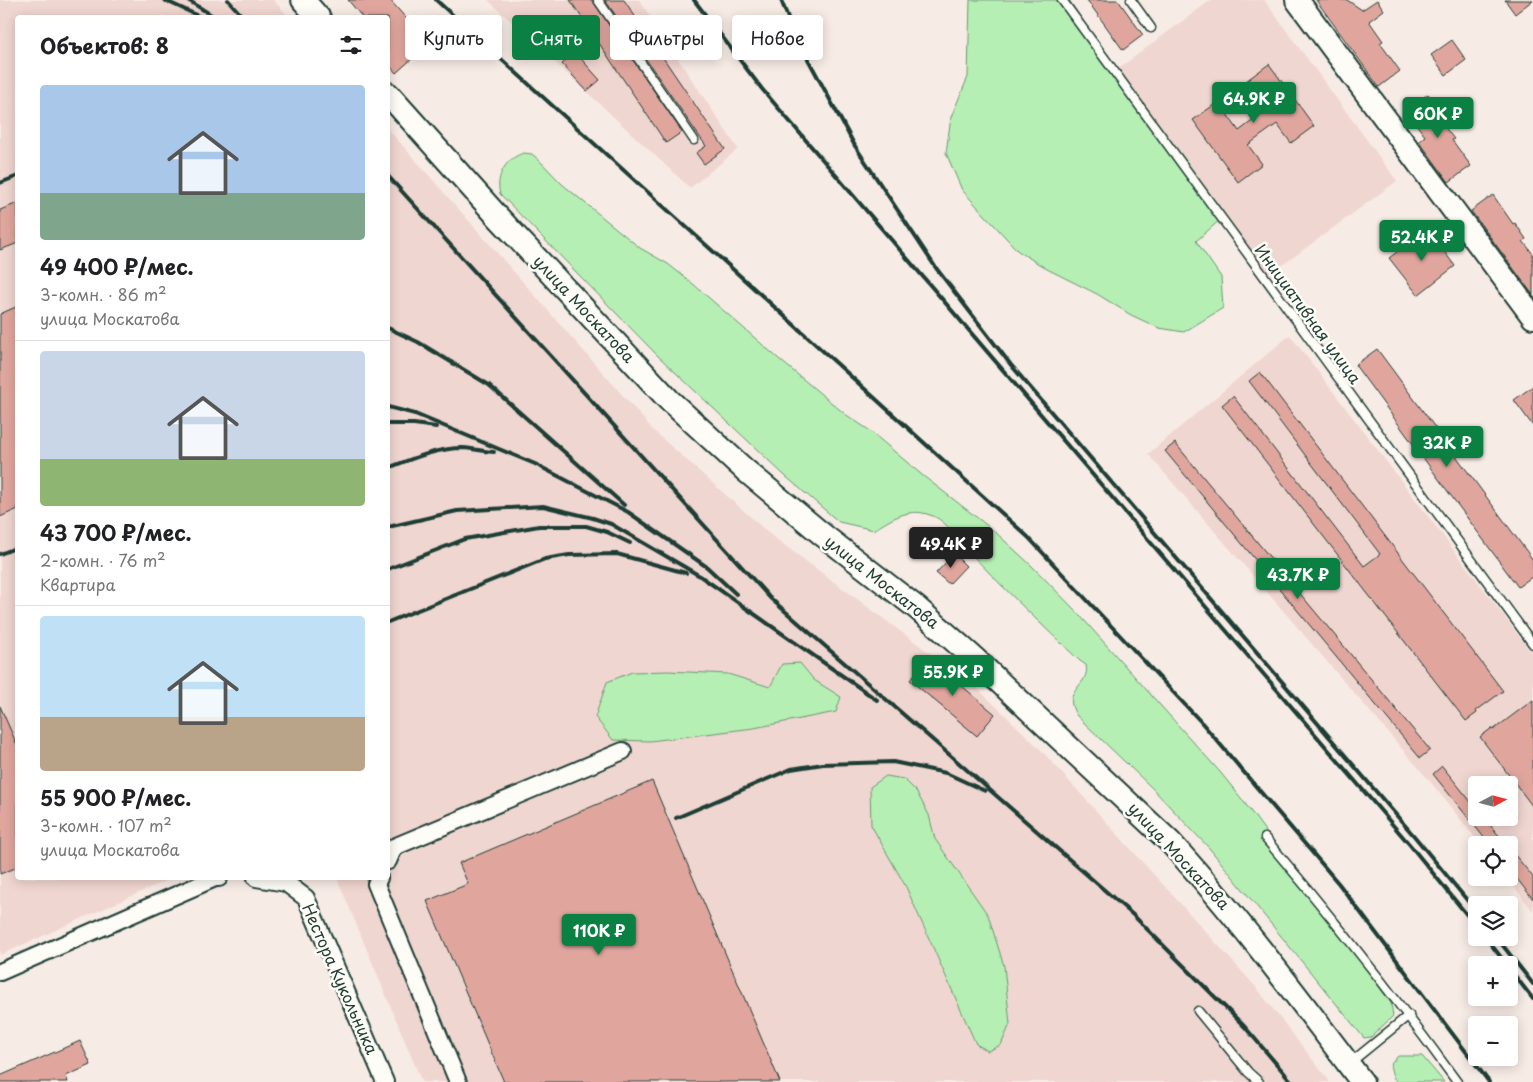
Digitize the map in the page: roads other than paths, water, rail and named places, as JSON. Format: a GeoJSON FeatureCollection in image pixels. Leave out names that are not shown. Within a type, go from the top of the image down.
{"type":"FeatureCollection","features":[{"type":"Feature","properties":{"kind":"main road"},"geometry":{"type":"LineString","coordinates":[[303,0],[316,15]]}},
{"type":"Feature","properties":{"kind":"main road"},"geometry":{"type":"LineString","coordinates":[[1297,0],[1533,317]]}},
{"type":"Feature","properties":{"kind":"main road","name":"улица Москатова"},"geometry":{"type":"LineString","coordinates":[[390,96],[492,210],[669,400],[745,470],[802,518],[917,608],[975,659],[1170,842],[1198,873],[1282,976],[1362,1082]]}},
{"type":"Feature","properties":{"kind":"street"},"geometry":{"type":"LineString","coordinates":[[390,856],[394,847],[623,751]]}},
{"type":"Feature","properties":{"kind":"street"},"geometry":{"type":"LineString","coordinates":[[0,972],[210,880]]}},
{"type":"Feature","properties":{"kind":"street","name":"Нестора Кукольника"},"geometry":{"type":"LineString","coordinates":[[268,880],[286,883],[306,898],[385,1082]]}},
{"type":"Feature","properties":{"kind":"street"},"geometry":{"type":"LineString","coordinates":[[378,880],[376,884],[458,1082]]}},
{"type":"Feature","properties":{"kind":"lane"},"geometry":{"type":"LineString","coordinates":[[598,0],[694,140]]}},
{"type":"Feature","properties":{"kind":"lane","name":"Инициативная улица"},"geometry":{"type":"LineString","coordinates":[[1062,0],[1533,644]]}},
{"type":"Feature","properties":{"kind":"lane"},"geometry":{"type":"LineString","coordinates":[[1131,0],[1151,28]]}},
{"type":"Feature","properties":{"kind":"lane"},"geometry":{"type":"LineString","coordinates":[[1265,838],[1409,1015],[1457,1082]]}},
{"type":"Feature","properties":{"kind":"lane"},"geometry":{"type":"LineString","coordinates":[[1198,1011],[1248,1072],[1259,1082]]}},
{"type":"Feature","properties":{"kind":"lane"},"geometry":{"type":"LineString","coordinates":[[1348,1064],[1409,1015]]}},
{"type":"Feature","properties":{"kind":"railway"},"geometry":{"type":"LineString","coordinates":[[164,0],[196,15]]}},
{"type":"Feature","properties":{"kind":"railway"},"geometry":{"type":"LineString","coordinates":[[188,0],[211,15]]}},
{"type":"Feature","properties":{"kind":"railway"},"geometry":{"type":"LineString","coordinates":[[228,0],[241,15]]}},
{"type":"Feature","properties":{"kind":"railway"},"geometry":{"type":"LineString","coordinates":[[436,0],[1028,537],[1202,723],[1339,884],[1489,1082]]}},
{"type":"Feature","properties":{"kind":"railway"},"geometry":{"type":"LineString","coordinates":[[694,0],[762,89],[1410,845],[1468,916]]}},
{"type":"Feature","properties":{"kind":"railway"},"geometry":{"type":"LineString","coordinates":[[781,0],[794,33],[855,146],[936,268],[1011,365],[1468,901]]}},
{"type":"Feature","properties":{"kind":"railway"},"geometry":{"type":"LineString","coordinates":[[0,183],[15,177]]}},
{"type":"Feature","properties":{"kind":"railway"},"geometry":{"type":"LineString","coordinates":[[390,178],[770,598],[1133,915],[1244,1026],[1292,1082]]}},
{"type":"Feature","properties":{"kind":"railway"},"geometry":{"type":"LineString","coordinates":[[390,329],[418,342],[489,385],[624,505]]}},
{"type":"Feature","properties":{"kind":"railway"},"geometry":{"type":"LineString","coordinates":[[390,408],[415,414],[535,464],[628,512],[707,567],[736,594]]}},
{"type":"Feature","properties":{"kind":"railway"},"geometry":{"type":"LineString","coordinates":[[390,424],[414,424],[436,427]]}},
{"type":"Feature","properties":{"kind":"railway"},"geometry":{"type":"LineString","coordinates":[[390,467],[424,455],[453,448],[494,452]]}},
{"type":"Feature","properties":{"kind":"railway"},"geometry":{"type":"LineString","coordinates":[[390,527],[457,511],[543,506],[611,524],[700,576],[877,700]]}},
{"type":"Feature","properties":{"kind":"railway"},"geometry":{"type":"LineString","coordinates":[[390,568],[465,539],[539,526],[586,526],[607,532],[630,543]]}},
{"type":"Feature","properties":{"kind":"railway"},"geometry":{"type":"LineString","coordinates":[[0,554],[15,548]]}},
{"type":"Feature","properties":{"kind":"railway"},"geometry":{"type":"LineString","coordinates":[[390,621],[545,559],[569,555],[617,554],[686,573]]}},
{"type":"Feature","properties":{"kind":"railway"},"geometry":{"type":"LineString","coordinates":[[676,818],[791,769],[823,764],[893,762],[946,773],[985,791]]}},
{"type":"Feature","properties":{"kind":"railway"},"geometry":{"type":"LineString","coordinates":[[1492,946],[1500,956]]}},
{"type":"Feature","properties":{"kind":"railway"},"geometry":{"type":"LineString","coordinates":[[1503,946],[1533,984]]}},
{"type":"Feature","properties":{"kind":"railway"},"geometry":{"type":"LineString","coordinates":[[1518,980],[1533,999]]}}]}
